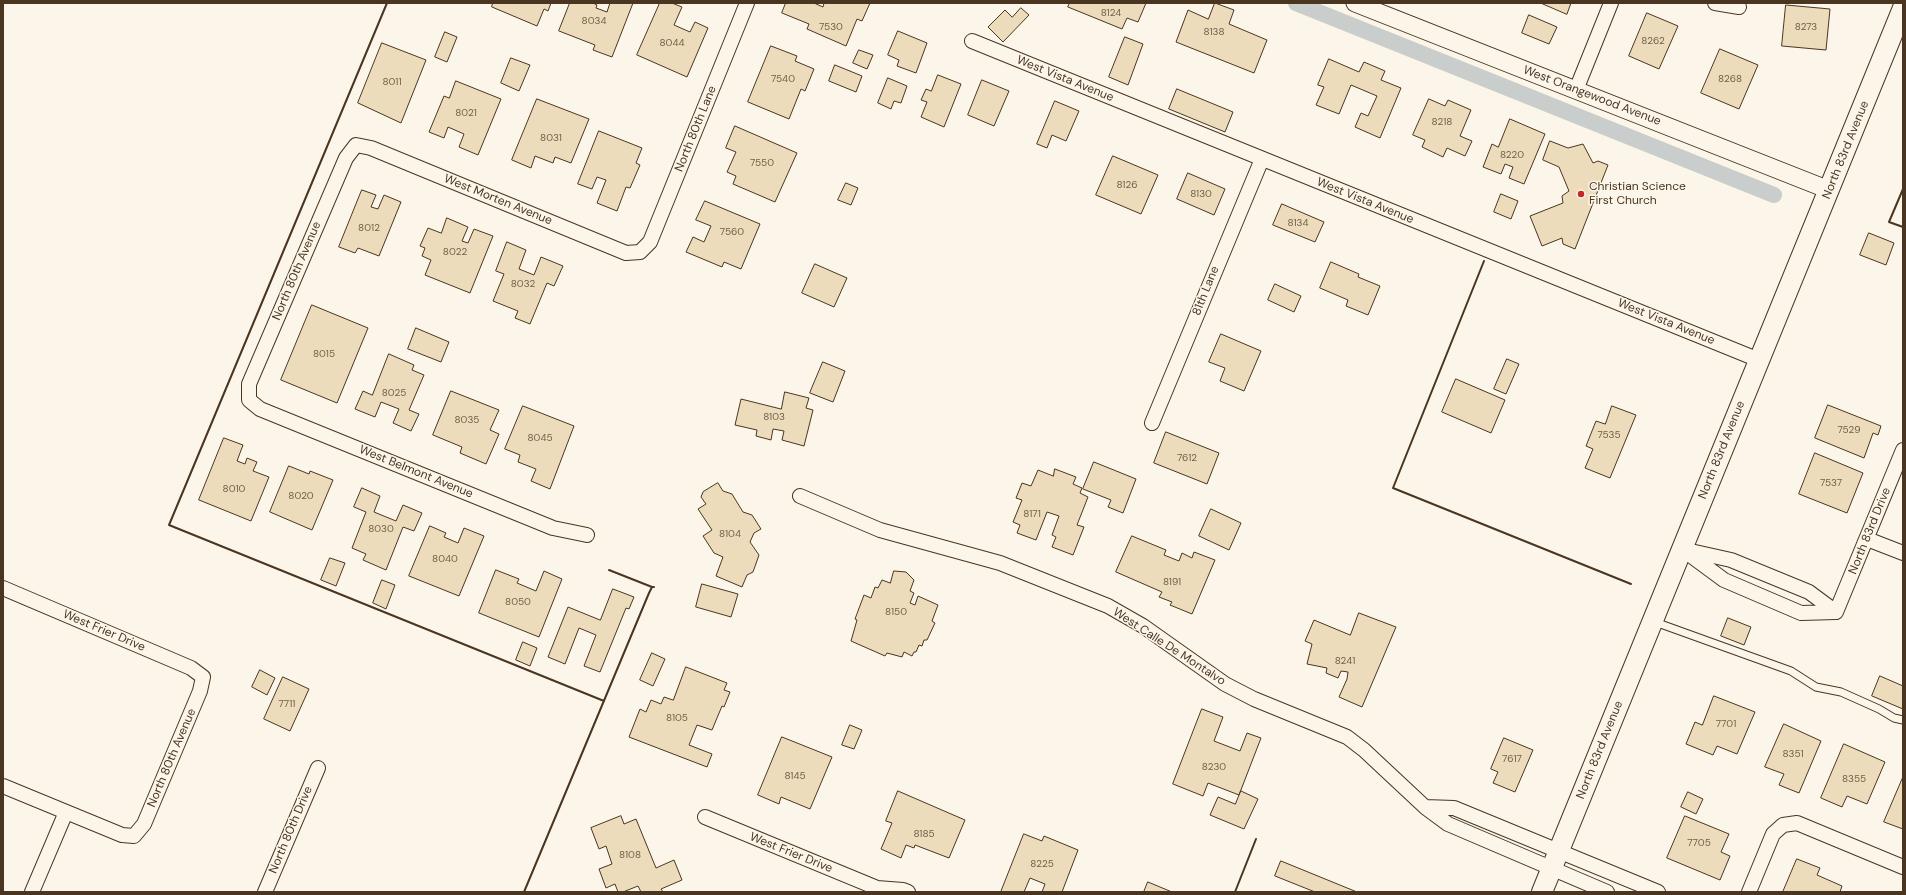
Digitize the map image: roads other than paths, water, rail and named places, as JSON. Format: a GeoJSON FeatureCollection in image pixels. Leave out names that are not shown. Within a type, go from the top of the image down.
{"type":"FeatureCollection","features":[{"type":"Feature","properties":{"kind":"main road","name":"North 83rd Avenue"},"geometry":{"type":"LineString","coordinates":[[1542,892],[1903,8]]}},
{"type":"Feature","properties":{"kind":"street","name":"North 80th Lane"},"geometry":{"type":"LineString","coordinates":[[640,252],[650,242],[747,3]]}},
{"type":"Feature","properties":{"kind":"street","name":"West Orangewood Avenue"},"geometry":{"type":"LineString","coordinates":[[1355,3],[1829,190]]}},
{"type":"Feature","properties":{"kind":"street"},"geometry":{"type":"LineString","coordinates":[[1576,90],[1611,3]]}},
{"type":"Feature","properties":{"kind":"street"},"geometry":{"type":"LineString","coordinates":[[1715,3],[1739,7]]}},
{"type":"Feature","properties":{"kind":"street","name":"West Vista Avenue"},"geometry":{"type":"LineString","coordinates":[[972,41],[1759,360]]}},
{"type":"Feature","properties":{"kind":"street","name":"West Morten Avenue"},"geometry":{"type":"LineString","coordinates":[[356,146],[371,148],[626,253],[640,252]]}},
{"type":"Feature","properties":{"kind":"street","name":"North 80th Avenue"},"geometry":{"type":"LineString","coordinates":[[249,400],[249,384],[346,158],[356,146]]}},
{"type":"Feature","properties":{"kind":"street","name":"81th Lane"},"geometry":{"type":"LineString","coordinates":[[1152,423],[1262,159]]}},
{"type":"Feature","properties":{"kind":"street","name":"West Belmont Avenue"},"geometry":{"type":"LineString","coordinates":[[249,400],[260,409],[546,525],[588,535]]}},
{"type":"Feature","properties":{"kind":"street","name":"North 83rd Drive"},"geometry":{"type":"LineString","coordinates":[[1836,612],[1903,450]]}},
{"type":"Feature","properties":{"kind":"street","name":"West Calle De Montalvo"},"geometry":{"type":"LineString","coordinates":[[800,496],[880,530],[1000,563],[1108,606],[1143,626],[1225,684],[1254,699],[1347,737],[1364,750],[1425,807],[1448,824],[1472,834],[1555,859]]}},
{"type":"Feature","properties":{"kind":"street"},"geometry":{"type":"LineString","coordinates":[[1867,539],[1903,553]]}},
{"type":"Feature","properties":{"kind":"street"},"geometry":{"type":"LineString","coordinates":[[1682,549],[1731,560],[1809,592],[1836,612]]}},
{"type":"Feature","properties":{"kind":"street"},"geometry":{"type":"LineString","coordinates":[[1682,549],[1724,580],[1802,612],[1836,612]]}},
{"type":"Feature","properties":{"kind":"street"},"geometry":{"type":"LineString","coordinates":[[1785,605],[1793,586]]}},
{"type":"Feature","properties":{"kind":"street","name":"West Frier Drive"},"geometry":{"type":"LineString","coordinates":[[3,588],[191,668],[203,677]]}},
{"type":"Feature","properties":{"kind":"street","name":"North 80th Avenue"},"geometry":{"type":"LineString","coordinates":[[66,812],[122,835],[134,836],[144,824],[200,691],[203,677]]}},
{"type":"Feature","properties":{"kind":"street","name":"North 80th Drive"},"geometry":{"type":"LineString","coordinates":[[265,892],[318,768]]}},
{"type":"Feature","properties":{"kind":"street"},"geometry":{"type":"LineString","coordinates":[[3,786],[66,812],[32,892]]}},
{"type":"Feature","properties":{"kind":"street"},"geometry":{"type":"LineString","coordinates":[[1425,807],[1454,808],[1479,818],[1555,859],[1607,892]]}},
{"type":"Feature","properties":{"kind":"street","name":"West Frier Drive"},"geometry":{"type":"LineString","coordinates":[[705,818],[880,890],[903,890],[908,892]]}},
{"type":"Feature","properties":{"kind":"street"},"geometry":{"type":"LineString","coordinates":[[1472,834],[1479,818]]}},
{"type":"Feature","properties":{"kind":"street"},"geometry":{"type":"LineString","coordinates":[[1749,892],[1773,834],[1782,825],[1797,823],[1903,867]]}},
{"type":"Feature","properties":{"kind":"street"},"geometry":{"type":"LineString","coordinates":[[1555,859],[1640,889],[1658,892]]}},
{"type":"Feature","properties":{"kind":"lane"},"geometry":{"type":"LineString","coordinates":[[1652,621],[1791,671],[1816,687],[1841,692],[1894,718],[1903,720]]}},
{"type":"Feature","properties":{"kind":"waterway"},"geometry":{"type":"LineString","coordinates":[[1296,3],[1774,195]]}},
{"type":"Feature","properties":{"kind":"place","name":"Christian Science First Church"},"geometry":{"type":"Point","coordinates":[1581,194]}}]}
